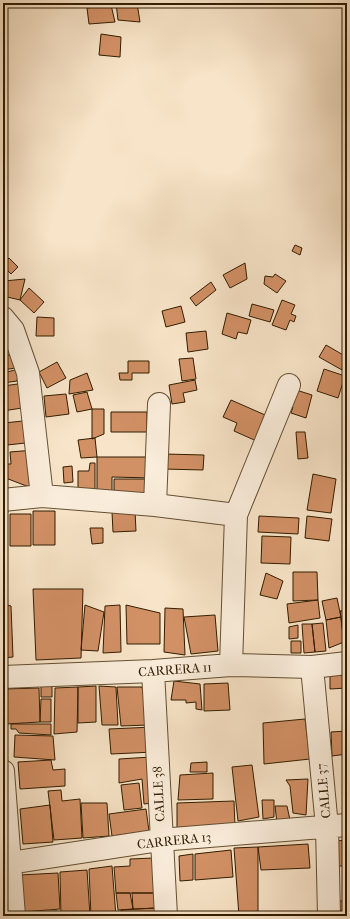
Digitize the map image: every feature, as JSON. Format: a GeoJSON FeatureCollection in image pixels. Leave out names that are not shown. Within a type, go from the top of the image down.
{"type":"FeatureCollection","features":[{"type":"Feature","properties":{"kind":"street"},"geometry":{"type":"LineString","coordinates":[[3,318],[13,330],[28,373],[42,496]]}},
{"type":"Feature","properties":{"kind":"street"},"geometry":{"type":"LineString","coordinates":[[231,666],[236,514],[289,385]]}},
{"type":"Feature","properties":{"kind":"street"},"geometry":{"type":"LineString","coordinates":[[155,505],[159,404]]}},
{"type":"Feature","properties":{"kind":"street"},"geometry":{"type":"LineString","coordinates":[[3,500],[42,496],[155,505],[236,514]]}},
{"type":"Feature","properties":{"kind":"street","name":"CARRERA 11"},"geometry":{"type":"LineString","coordinates":[[3,677],[153,671],[231,666],[312,667],[347,663]]}},
{"type":"Feature","properties":{"kind":"street","name":"CALLE 37"},"geometry":{"type":"LineString","coordinates":[[312,667],[337,826],[329,916]]}},
{"type":"Feature","properties":{"kind":"street","name":"CALLE 38"},"geometry":{"type":"LineString","coordinates":[[153,671],[160,840],[166,916]]}},
{"type":"Feature","properties":{"kind":"street"},"geometry":{"type":"LineString","coordinates":[[3,771],[7,864],[14,916]]}},
{"type":"Feature","properties":{"kind":"street","name":"CARRERA 13"},"geometry":{"type":"LineString","coordinates":[[7,864],[160,840],[337,826]]}},
{"type":"Feature","properties":{"kind":"building"},"geometry":{"type":"Polygon","coordinates":[[[116,3],[137,3],[140,22],[118,20],[116,3]]]}},
{"type":"Feature","properties":{"kind":"building"},"geometry":{"type":"Polygon","coordinates":[[[111,5],[115,22],[89,24],[87,8],[111,5]]]}},
{"type":"Feature","properties":{"kind":"building"},"geometry":{"type":"Polygon","coordinates":[[[101,34],[121,37],[120,57],[99,55],[101,34]]]}},
{"type":"Feature","properties":{"kind":"building"},"geometry":{"type":"Polygon","coordinates":[[[295,245],[302,248],[300,255],[292,251],[295,245]]]}},
{"type":"Feature","properties":{"kind":"building"},"geometry":{"type":"Polygon","coordinates":[[[9,258],[18,267],[11,274],[3,266],[9,258]]]}},
{"type":"Feature","properties":{"kind":"building"},"geometry":{"type":"Polygon","coordinates":[[[245,263],[247,279],[230,288],[223,275],[245,263]]]}},
{"type":"Feature","properties":{"kind":"building"},"geometry":{"type":"Polygon","coordinates":[[[275,274],[286,281],[277,293],[264,284],[265,276],[273,277],[275,274]]]}},
{"type":"Feature","properties":{"kind":"building"},"geometry":{"type":"Polygon","coordinates":[[[25,279],[20,300],[3,296],[4,281],[25,279]]]}},
{"type":"Feature","properties":{"kind":"building"},"geometry":{"type":"Polygon","coordinates":[[[211,282],[216,290],[196,306],[190,298],[211,282]]]}},
{"type":"Feature","properties":{"kind":"building"},"geometry":{"type":"Polygon","coordinates":[[[29,288],[44,302],[34,313],[20,300],[29,288]]]}},
{"type":"Feature","properties":{"kind":"building"},"geometry":{"type":"Polygon","coordinates":[[[282,300],[295,305],[291,314],[296,316],[294,322],[290,320],[286,330],[272,325],[282,300]]]}},
{"type":"Feature","properties":{"kind":"building"},"geometry":{"type":"Polygon","coordinates":[[[252,304],[274,310],[270,322],[249,316],[252,304]]]}},
{"type":"Feature","properties":{"kind":"building"},"geometry":{"type":"Polygon","coordinates":[[[181,306],[185,322],[166,327],[162,311],[181,306]]]}},
{"type":"Feature","properties":{"kind":"building"},"geometry":{"type":"Polygon","coordinates":[[[227,313],[251,320],[247,334],[238,332],[236,339],[222,334],[227,313]]]}},
{"type":"Feature","properties":{"kind":"building"},"geometry":{"type":"Polygon","coordinates":[[[37,317],[54,318],[54,336],[36,336],[37,317]]]}},
{"type":"Feature","properties":{"kind":"building"},"geometry":{"type":"Polygon","coordinates":[[[206,331],[208,349],[188,352],[186,333],[206,331]]]}},
{"type":"Feature","properties":{"kind":"building"},"geometry":{"type":"Polygon","coordinates":[[[326,345],[345,356],[342,370],[319,357],[326,345]]]}},
{"type":"Feature","properties":{"kind":"building"},"geometry":{"type":"Polygon","coordinates":[[[3,355],[17,355],[22,367],[3,370],[3,355]]]}},
{"type":"Feature","properties":{"kind":"building"},"geometry":{"type":"Polygon","coordinates":[[[193,358],[196,379],[182,381],[179,359],[193,358]]]}},
{"type":"Feature","properties":{"kind":"building"},"geometry":{"type":"Polygon","coordinates":[[[128,361],[149,361],[149,373],[132,373],[132,380],[120,380],[119,373],[128,373],[128,361]]]}},
{"type":"Feature","properties":{"kind":"building"},"geometry":{"type":"Polygon","coordinates":[[[57,362],[66,378],[47,388],[39,372],[57,362]]]}},
{"type":"Feature","properties":{"kind":"building"},"geometry":{"type":"Polygon","coordinates":[[[19,369],[17,381],[3,383],[3,373],[19,369]]]}},
{"type":"Feature","properties":{"kind":"building"},"geometry":{"type":"Polygon","coordinates":[[[324,369],[345,376],[338,398],[317,391],[324,369]]]}},
{"type":"Feature","properties":{"kind":"building"},"geometry":{"type":"Polygon","coordinates":[[[87,373],[93,390],[69,394],[70,380],[87,373]]]}},
{"type":"Feature","properties":{"kind":"building"},"geometry":{"type":"Polygon","coordinates":[[[195,380],[197,390],[183,393],[185,402],[172,404],[169,385],[195,380]]]}},
{"type":"Feature","properties":{"kind":"building"},"geometry":{"type":"Polygon","coordinates":[[[25,383],[28,407],[3,411],[3,386],[25,383]]]}},
{"type":"Feature","properties":{"kind":"building"},"geometry":{"type":"Polygon","coordinates":[[[293,389],[312,395],[306,418],[291,413],[293,407],[288,405],[293,389]]]}},
{"type":"Feature","properties":{"kind":"building"},"geometry":{"type":"Polygon","coordinates":[[[87,392],[92,409],[77,412],[73,395],[87,392]]]}},
{"type":"Feature","properties":{"kind":"building"},"geometry":{"type":"Polygon","coordinates":[[[66,394],[69,414],[46,417],[44,396],[66,394]]]}},
{"type":"Feature","properties":{"kind":"building"},"geometry":{"type":"Polygon","coordinates":[[[347,399],[347,432],[343,432],[347,399]]]}},
{"type":"Feature","properties":{"kind":"building"},"geometry":{"type":"Polygon","coordinates":[[[231,400],[272,418],[261,443],[234,431],[237,423],[223,417],[231,400]]]}},
{"type":"Feature","properties":{"kind":"building"},"geometry":{"type":"Polygon","coordinates":[[[92,409],[104,409],[104,434],[92,439],[92,409]]]}},
{"type":"Feature","properties":{"kind":"building"},"geometry":{"type":"Polygon","coordinates":[[[111,412],[147,412],[147,432],[111,432],[111,412]]]}},
{"type":"Feature","properties":{"kind":"building"},"geometry":{"type":"Polygon","coordinates":[[[32,420],[35,442],[7,445],[4,423],[32,420]]]}},
{"type":"Feature","properties":{"kind":"building"},"geometry":{"type":"Polygon","coordinates":[[[296,432],[305,432],[308,458],[298,459],[296,432]]]}},
{"type":"Feature","properties":{"kind":"building"},"geometry":{"type":"Polygon","coordinates":[[[95,438],[97,457],[81,458],[78,440],[95,438]]]}},
{"type":"Feature","properties":{"kind":"building"},"geometry":{"type":"Polygon","coordinates":[[[34,450],[37,490],[3,477],[3,464],[11,464],[10,452],[34,450]]]}},
{"type":"Feature","properties":{"kind":"building"},"geometry":{"type":"Polygon","coordinates":[[[165,454],[204,455],[203,470],[164,469],[165,454]]]}},
{"type":"Feature","properties":{"kind":"building"},"geometry":{"type":"Polygon","coordinates":[[[97,457],[152,457],[152,478],[112,477],[112,495],[97,495],[97,457]]]}},
{"type":"Feature","properties":{"kind":"building"},"geometry":{"type":"Polygon","coordinates":[[[90,463],[95,463],[95,495],[78,495],[78,471],[89,471],[90,463]]]}},
{"type":"Feature","properties":{"kind":"building"},"geometry":{"type":"Polygon","coordinates":[[[72,466],[73,482],[64,483],[63,467],[72,466]]]}},
{"type":"Feature","properties":{"kind":"building"},"geometry":{"type":"Polygon","coordinates":[[[313,474],[336,479],[331,513],[307,510],[313,474]]]}},
{"type":"Feature","properties":{"kind":"building"},"geometry":{"type":"Polygon","coordinates":[[[114,479],[146,479],[146,496],[114,497],[114,479]]]}},
{"type":"Feature","properties":{"kind":"building"},"geometry":{"type":"Polygon","coordinates":[[[3,509],[7,509],[6,545],[3,545],[3,509]]]}},
{"type":"Feature","properties":{"kind":"building"},"geometry":{"type":"Polygon","coordinates":[[[33,511],[55,511],[55,545],[33,545],[33,511]]]}},
{"type":"Feature","properties":{"kind":"building"},"geometry":{"type":"Polygon","coordinates":[[[135,511],[136,531],[113,532],[112,512],[135,511]]]}},
{"type":"Feature","properties":{"kind":"building"},"geometry":{"type":"Polygon","coordinates":[[[10,514],[31,514],[31,546],[10,546],[10,514]]]}},
{"type":"Feature","properties":{"kind":"building"},"geometry":{"type":"Polygon","coordinates":[[[259,516],[299,518],[298,534],[258,532],[259,516]]]}},
{"type":"Feature","properties":{"kind":"building"},"geometry":{"type":"Polygon","coordinates":[[[307,516],[332,519],[329,541],[305,538],[307,516]]]}},
{"type":"Feature","properties":{"kind":"building"},"geometry":{"type":"Polygon","coordinates":[[[90,528],[103,528],[103,543],[92,544],[90,528]]]}},
{"type":"Feature","properties":{"kind":"building"},"geometry":{"type":"Polygon","coordinates":[[[262,536],[291,537],[290,564],[261,563],[262,536]]]}},
{"type":"Feature","properties":{"kind":"building"},"geometry":{"type":"Polygon","coordinates":[[[293,572],[317,572],[318,600],[293,601],[293,572]]]}},
{"type":"Feature","properties":{"kind":"building"},"geometry":{"type":"Polygon","coordinates":[[[266,573],[283,581],[277,599],[260,595],[266,573]]]}},
{"type":"Feature","properties":{"kind":"building"},"geometry":{"type":"Polygon","coordinates":[[[33,589],[83,589],[81,658],[36,660],[33,589]]]}},
{"type":"Feature","properties":{"kind":"building"},"geometry":{"type":"Polygon","coordinates":[[[337,598],[341,617],[326,620],[322,601],[337,598]]]}},
{"type":"Feature","properties":{"kind":"building"},"geometry":{"type":"Polygon","coordinates":[[[318,600],[320,618],[289,623],[287,604],[318,600]]]}},
{"type":"Feature","properties":{"kind":"building"},"geometry":{"type":"Polygon","coordinates":[[[3,604],[11,606],[13,657],[3,658],[3,604]]]}},
{"type":"Feature","properties":{"kind":"building"},"geometry":{"type":"Polygon","coordinates":[[[85,605],[104,612],[98,651],[81,650],[85,605]]]}},
{"type":"Feature","properties":{"kind":"building"},"geometry":{"type":"Polygon","coordinates":[[[120,605],[121,652],[103,653],[105,606],[120,605]]]}},
{"type":"Feature","properties":{"kind":"building"},"geometry":{"type":"Polygon","coordinates":[[[126,605],[160,613],[160,644],[127,644],[126,605]]]}},
{"type":"Feature","properties":{"kind":"building"},"geometry":{"type":"Polygon","coordinates":[[[165,608],[183,609],[185,655],[164,652],[165,608]]]}},
{"type":"Feature","properties":{"kind":"building"},"geometry":{"type":"Polygon","coordinates":[[[347,610],[347,642],[344,642],[340,611],[347,610]]]}},
{"type":"Feature","properties":{"kind":"building"},"geometry":{"type":"Polygon","coordinates":[[[215,615],[218,651],[191,654],[184,617],[215,615]]]}},
{"type":"Feature","properties":{"kind":"building"},"geometry":{"type":"Polygon","coordinates":[[[341,617],[344,642],[329,648],[326,620],[341,617]]]}},
{"type":"Feature","properties":{"kind":"building"},"geometry":{"type":"Polygon","coordinates":[[[323,623],[326,651],[315,652],[312,624],[323,623]]]}},
{"type":"Feature","properties":{"kind":"building"},"geometry":{"type":"Polygon","coordinates":[[[302,624],[312,624],[315,652],[304,653],[302,624]]]}},
{"type":"Feature","properties":{"kind":"building"},"geometry":{"type":"Polygon","coordinates":[[[298,625],[298,638],[289,639],[289,627],[298,625]]]}},
{"type":"Feature","properties":{"kind":"building"},"geometry":{"type":"Polygon","coordinates":[[[291,641],[301,641],[301,653],[291,653],[291,641]]]}},
{"type":"Feature","properties":{"kind":"building"},"geometry":{"type":"Polygon","coordinates":[[[330,675],[347,675],[347,688],[330,689],[330,675]]]}},
{"type":"Feature","properties":{"kind":"building"},"geometry":{"type":"Polygon","coordinates":[[[52,679],[52,697],[41,697],[41,680],[52,679]]]}},
{"type":"Feature","properties":{"kind":"building"},"geometry":{"type":"Polygon","coordinates":[[[174,681],[200,684],[202,710],[196,709],[196,702],[186,703],[186,700],[171,700],[174,681]]]}},
{"type":"Feature","properties":{"kind":"building"},"geometry":{"type":"Polygon","coordinates":[[[228,683],[230,710],[204,711],[204,684],[228,683]]]}},
{"type":"Feature","properties":{"kind":"building"},"geometry":{"type":"Polygon","coordinates":[[[96,686],[96,722],[78,723],[78,687],[96,686]]]}},
{"type":"Feature","properties":{"kind":"building"},"geometry":{"type":"Polygon","coordinates":[[[99,686],[116,687],[118,725],[102,725],[99,686]]]}},
{"type":"Feature","properties":{"kind":"building"},"geometry":{"type":"Polygon","coordinates":[[[78,687],[77,732],[54,734],[55,688],[78,687]]]}},
{"type":"Feature","properties":{"kind":"building"},"geometry":{"type":"Polygon","coordinates":[[[117,687],[142,687],[149,725],[121,726],[117,687]]]}},
{"type":"Feature","properties":{"kind":"building"},"geometry":{"type":"Polygon","coordinates":[[[39,688],[40,722],[6,724],[4,689],[39,688]]]}},
{"type":"Feature","properties":{"kind":"building"},"geometry":{"type":"Polygon","coordinates":[[[41,699],[51,699],[51,722],[40,722],[41,699]]]}},
{"type":"Feature","properties":{"kind":"building"},"geometry":{"type":"Polygon","coordinates":[[[305,719],[310,759],[264,764],[263,723],[305,719]]]}},
{"type":"Feature","properties":{"kind":"building"},"geometry":{"type":"Polygon","coordinates":[[[11,724],[51,724],[51,735],[19,733],[16,729],[11,729],[11,724]]]}},
{"type":"Feature","properties":{"kind":"building"},"geometry":{"type":"Polygon","coordinates":[[[153,727],[154,752],[111,754],[109,729],[153,727]]]}},
{"type":"Feature","properties":{"kind":"building"},"geometry":{"type":"Polygon","coordinates":[[[347,731],[347,754],[332,756],[331,732],[347,731]]]}},
{"type":"Feature","properties":{"kind":"building"},"geometry":{"type":"Polygon","coordinates":[[[15,735],[53,736],[55,760],[14,757],[15,735]]]}},
{"type":"Feature","properties":{"kind":"building"},"geometry":{"type":"Polygon","coordinates":[[[151,757],[154,803],[144,804],[142,779],[119,783],[119,759],[151,757]]]}},
{"type":"Feature","properties":{"kind":"building"},"geometry":{"type":"Polygon","coordinates":[[[51,760],[53,770],[65,769],[65,786],[20,789],[18,762],[51,760]]]}},
{"type":"Feature","properties":{"kind":"building"},"geometry":{"type":"Polygon","coordinates":[[[207,762],[207,772],[190,772],[191,763],[207,762]]]}},
{"type":"Feature","properties":{"kind":"building"},"geometry":{"type":"Polygon","coordinates":[[[252,765],[259,817],[238,821],[232,767],[252,765]]]}},
{"type":"Feature","properties":{"kind":"building"},"geometry":{"type":"Polygon","coordinates":[[[213,773],[213,799],[178,800],[180,775],[213,773]]]}},
{"type":"Feature","properties":{"kind":"building"},"geometry":{"type":"Polygon","coordinates":[[[308,779],[306,815],[293,813],[290,786],[286,780],[308,779]]]}},
{"type":"Feature","properties":{"kind":"building"},"geometry":{"type":"Polygon","coordinates":[[[139,783],[142,808],[124,810],[121,785],[139,783]]]}},
{"type":"Feature","properties":{"kind":"building"},"geometry":{"type":"Polygon","coordinates":[[[61,790],[62,801],[80,799],[82,838],[54,840],[48,791],[61,790]]]}},
{"type":"Feature","properties":{"kind":"building"},"geometry":{"type":"Polygon","coordinates":[[[262,800],[274,800],[274,817],[263,819],[262,800]]]}},
{"type":"Feature","properties":{"kind":"building"},"geometry":{"type":"Polygon","coordinates":[[[234,801],[235,827],[177,832],[177,803],[234,801]]]}},
{"type":"Feature","properties":{"kind":"building"},"geometry":{"type":"Polygon","coordinates":[[[81,803],[107,803],[109,836],[83,838],[81,803]]]}},
{"type":"Feature","properties":{"kind":"building"},"geometry":{"type":"Polygon","coordinates":[[[50,805],[53,842],[23,844],[20,809],[50,805]]]}},
{"type":"Feature","properties":{"kind":"building"},"geometry":{"type":"Polygon","coordinates":[[[275,806],[287,806],[290,820],[277,823],[275,806]]]}},
{"type":"Feature","properties":{"kind":"building"},"geometry":{"type":"Polygon","coordinates":[[[146,809],[149,831],[112,836],[109,814],[146,809]]]}},
{"type":"Feature","properties":{"kind":"building"},"geometry":{"type":"Polygon","coordinates":[[[347,840],[347,866],[336,866],[336,841],[347,840]]]}},
{"type":"Feature","properties":{"kind":"building"},"geometry":{"type":"Polygon","coordinates":[[[308,844],[310,868],[261,870],[258,847],[308,844]]]}},
{"type":"Feature","properties":{"kind":"building"},"geometry":{"type":"Polygon","coordinates":[[[258,847],[258,911],[247,916],[239,916],[234,848],[258,847]]]}},
{"type":"Feature","properties":{"kind":"building"},"geometry":{"type":"Polygon","coordinates":[[[231,850],[233,877],[195,880],[195,854],[231,850]]]}},
{"type":"Feature","properties":{"kind":"building"},"geometry":{"type":"Polygon","coordinates":[[[193,854],[193,880],[180,881],[179,856],[193,854]]]}},
{"type":"Feature","properties":{"kind":"building"},"geometry":{"type":"Polygon","coordinates":[[[153,858],[154,893],[116,893],[114,867],[130,866],[130,859],[153,858]]]}},
{"type":"Feature","properties":{"kind":"building"},"geometry":{"type":"Polygon","coordinates":[[[112,866],[116,916],[91,916],[89,869],[112,866]]]}},
{"type":"Feature","properties":{"kind":"building"},"geometry":{"type":"Polygon","coordinates":[[[87,870],[90,916],[61,916],[60,872],[87,870]]]}},
{"type":"Feature","properties":{"kind":"building"},"geometry":{"type":"Polygon","coordinates":[[[58,873],[60,909],[22,912],[20,875],[58,873]]]}},
{"type":"Feature","properties":{"kind":"building"},"geometry":{"type":"Polygon","coordinates":[[[116,893],[130,893],[133,909],[118,910],[116,893]]]}},
{"type":"Feature","properties":{"kind":"building"},"geometry":{"type":"Polygon","coordinates":[[[132,893],[157,893],[158,908],[133,909],[132,893]]]}},
{"type":"Feature","properties":{"kind":"building"},"geometry":{"type":"Polygon","coordinates":[[[337,901],[347,901],[347,916],[337,916],[337,901]]]}},
{"type":"Feature","properties":{"kind":"building"},"geometry":{"type":"Polygon","coordinates":[[[155,908],[155,916],[122,916],[121,910],[155,908]]]}},
{"type":"Feature","properties":{"kind":"building"},"geometry":{"type":"Polygon","coordinates":[[[57,911],[57,916],[19,916],[19,913],[57,911]]]}}]}
